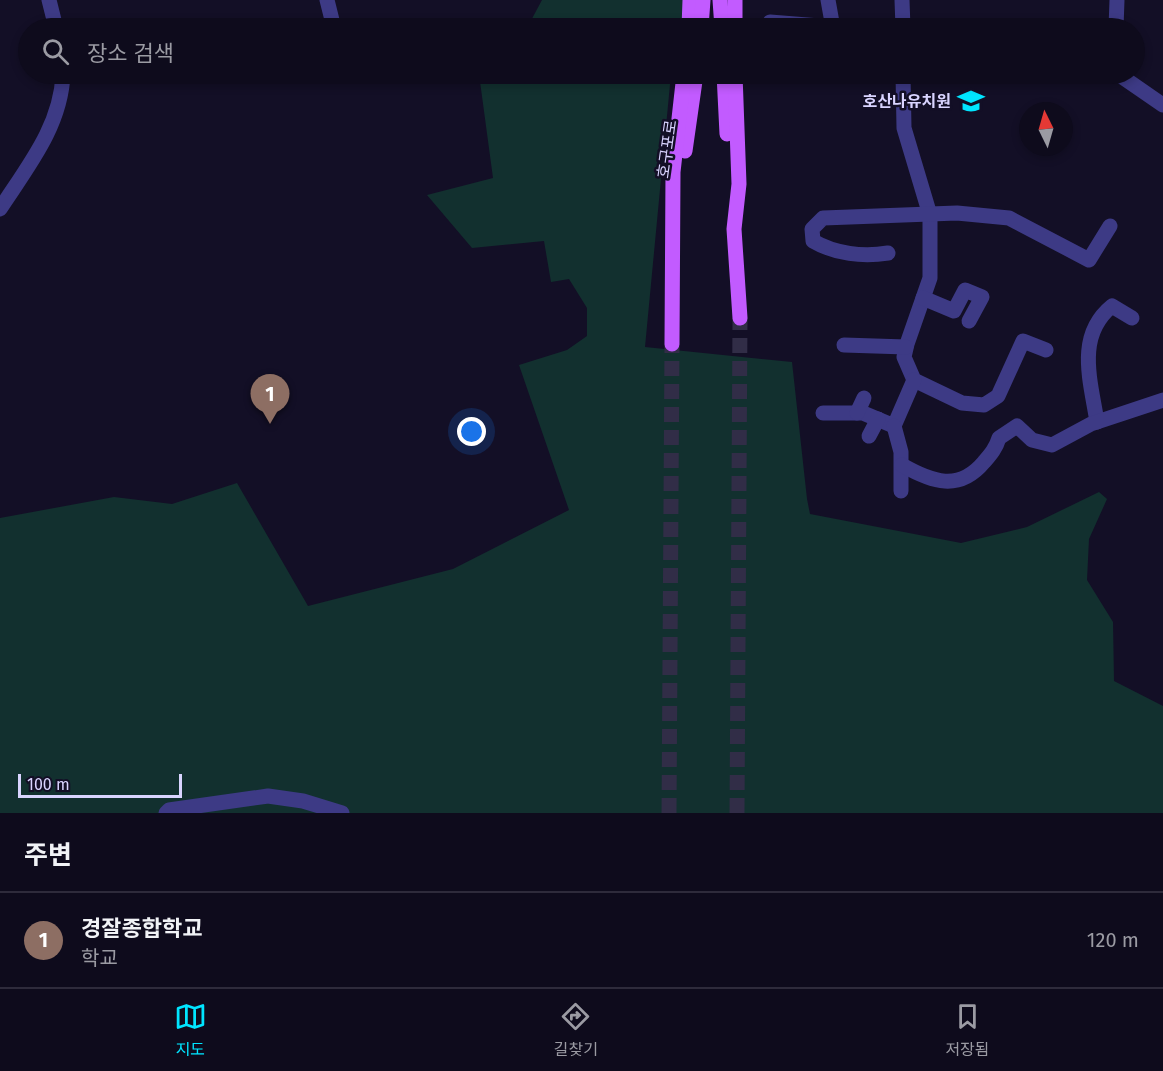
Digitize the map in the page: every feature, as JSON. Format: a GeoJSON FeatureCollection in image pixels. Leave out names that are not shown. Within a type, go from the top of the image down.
{"type":"FeatureCollection","features":[{"type":"Feature","properties":{"kind":"main road"},"geometry":{"type":"LineString","coordinates":[[689,18],[690,0]]}},
{"type":"Feature","properties":{"kind":"main road"},"geometry":{"type":"LineString","coordinates":[[702,18],[703,0]]}},
{"type":"Feature","properties":{"kind":"main road"},"geometry":{"type":"LineString","coordinates":[[720,0],[721,18]]}},
{"type":"Feature","properties":{"kind":"main road"},"geometry":{"type":"LineString","coordinates":[[735,0],[735,18]]}},
{"type":"Feature","properties":{"kind":"main road","name":"호구포로"},"geometry":{"type":"LineString","coordinates":[[672,344],[673,172],[683,84]]}},
{"type":"Feature","properties":{"kind":"main road","name":"호구포로"},"geometry":{"type":"LineString","coordinates":[[673,231],[695,84]]}},
{"type":"Feature","properties":{"kind":"main road"},"geometry":{"type":"LineString","coordinates":[[725,84],[741,318]]}},
{"type":"Feature","properties":{"kind":"main road"},"geometry":{"type":"LineString","coordinates":[[735,84],[739,183],[735,230]]}},
{"type":"Feature","properties":{"kind":"street"},"geometry":{"type":"LineString","coordinates":[[49,0],[54,18]]}},
{"type":"Feature","properties":{"kind":"street"},"geometry":{"type":"LineString","coordinates":[[327,0],[332,18]]}},
{"type":"Feature","properties":{"kind":"street"},"geometry":{"type":"LineString","coordinates":[[828,0],[831,18]]}},
{"type":"Feature","properties":{"kind":"street"},"geometry":{"type":"LineString","coordinates":[[901,18],[902,0]]}},
{"type":"Feature","properties":{"kind":"street"},"geometry":{"type":"LineString","coordinates":[[1117,18],[1118,0]]}},
{"type":"Feature","properties":{"kind":"street"},"geometry":{"type":"LineString","coordinates":[[0,209],[43,145],[62,96],[63,84]]}},
{"type":"Feature","properties":{"kind":"street"},"geometry":{"type":"LineString","coordinates":[[903,84],[904,128],[930,215],[930,278],[904,357],[914,380],[962,403],[984,405],[998,396],[1023,341],[1046,350]]}},
{"type":"Feature","properties":{"kind":"street"},"geometry":{"type":"LineString","coordinates":[[1133,84],[1163,105]]}},
{"type":"Feature","properties":{"kind":"street"},"geometry":{"type":"LineString","coordinates":[[888,253],[880,255],[836,252],[813,241],[812,229],[823,218],[957,213],[1009,218],[1089,260],[1110,226]]}},
{"type":"Feature","properties":{"kind":"street"},"geometry":{"type":"LineString","coordinates":[[923,297],[954,311],[965,290],[982,297],[969,321]]}},
{"type":"Feature","properties":{"kind":"street"},"geometry":{"type":"LineString","coordinates":[[1097,422],[1086,355],[1093,330],[1104,313],[1112,306],[1132,318]]}},
{"type":"Feature","properties":{"kind":"street"},"geometry":{"type":"LineString","coordinates":[[844,345],[906,346]]}},
{"type":"Feature","properties":{"kind":"street"},"geometry":{"type":"LineString","coordinates":[[902,491],[902,465],[894,426],[914,380]]}},
{"type":"Feature","properties":{"kind":"street"},"geometry":{"type":"LineString","coordinates":[[857,413],[864,398]]}},
{"type":"Feature","properties":{"kind":"street"},"geometry":{"type":"LineString","coordinates":[[902,465],[926,478],[954,482],[975,472],[995,449],[999,438],[1017,426],[1032,440],[1052,445],[1097,422],[1163,400]]}},
{"type":"Feature","properties":{"kind":"street"},"geometry":{"type":"LineString","coordinates":[[823,413],[863,413],[894,426]]}},
{"type":"Feature","properties":{"kind":"street"},"geometry":{"type":"LineString","coordinates":[[869,436],[878,419]]}},
{"type":"Feature","properties":{"kind":"street"},"geometry":{"type":"LineString","coordinates":[[166,813],[169,810],[207,803],[268,796],[303,801],[342,813]]}},
{"type":"Feature","properties":{"kind":"green space"},"geometry":{"type":"Polygon","coordinates":[[[542,0],[686,0],[685,18],[532,18],[542,0]]]}},
{"type":"Feature","properties":{"kind":"green space"},"geometry":{"type":"Polygon","coordinates":[[[480,84],[670,84],[645,347],[792,362],[810,514],[961,543],[1027,527],[1099,492],[1107,499],[1089,539],[1087,580],[1113,622],[1114,681],[1163,706],[1163,813],[0,813],[0,518],[114,497],[172,504],[237,483],[308,606],[453,569],[569,510],[519,365],[567,350],[587,336],[587,308],[569,279],[551,282],[544,241],[472,248],[427,195],[493,178],[480,84]]]}},
{"type":"Feature","properties":{"kind":"tunnel"},"geometry":{"type":"LineString","coordinates":[[737,813],[740,318]]}},
{"type":"Feature","properties":{"kind":"tunnel"},"geometry":{"type":"LineString","coordinates":[[669,813],[672,344]]}},
{"type":"Feature","properties":{"kind":"place","name":"호산나유치원"},"geometry":{"type":"Point","coordinates":[971,101]}},
{"type":"Feature","properties":{"kind":"place","name":"경잘종합학교"},"geometry":{"type":"Point","coordinates":[270,424]}}]}
